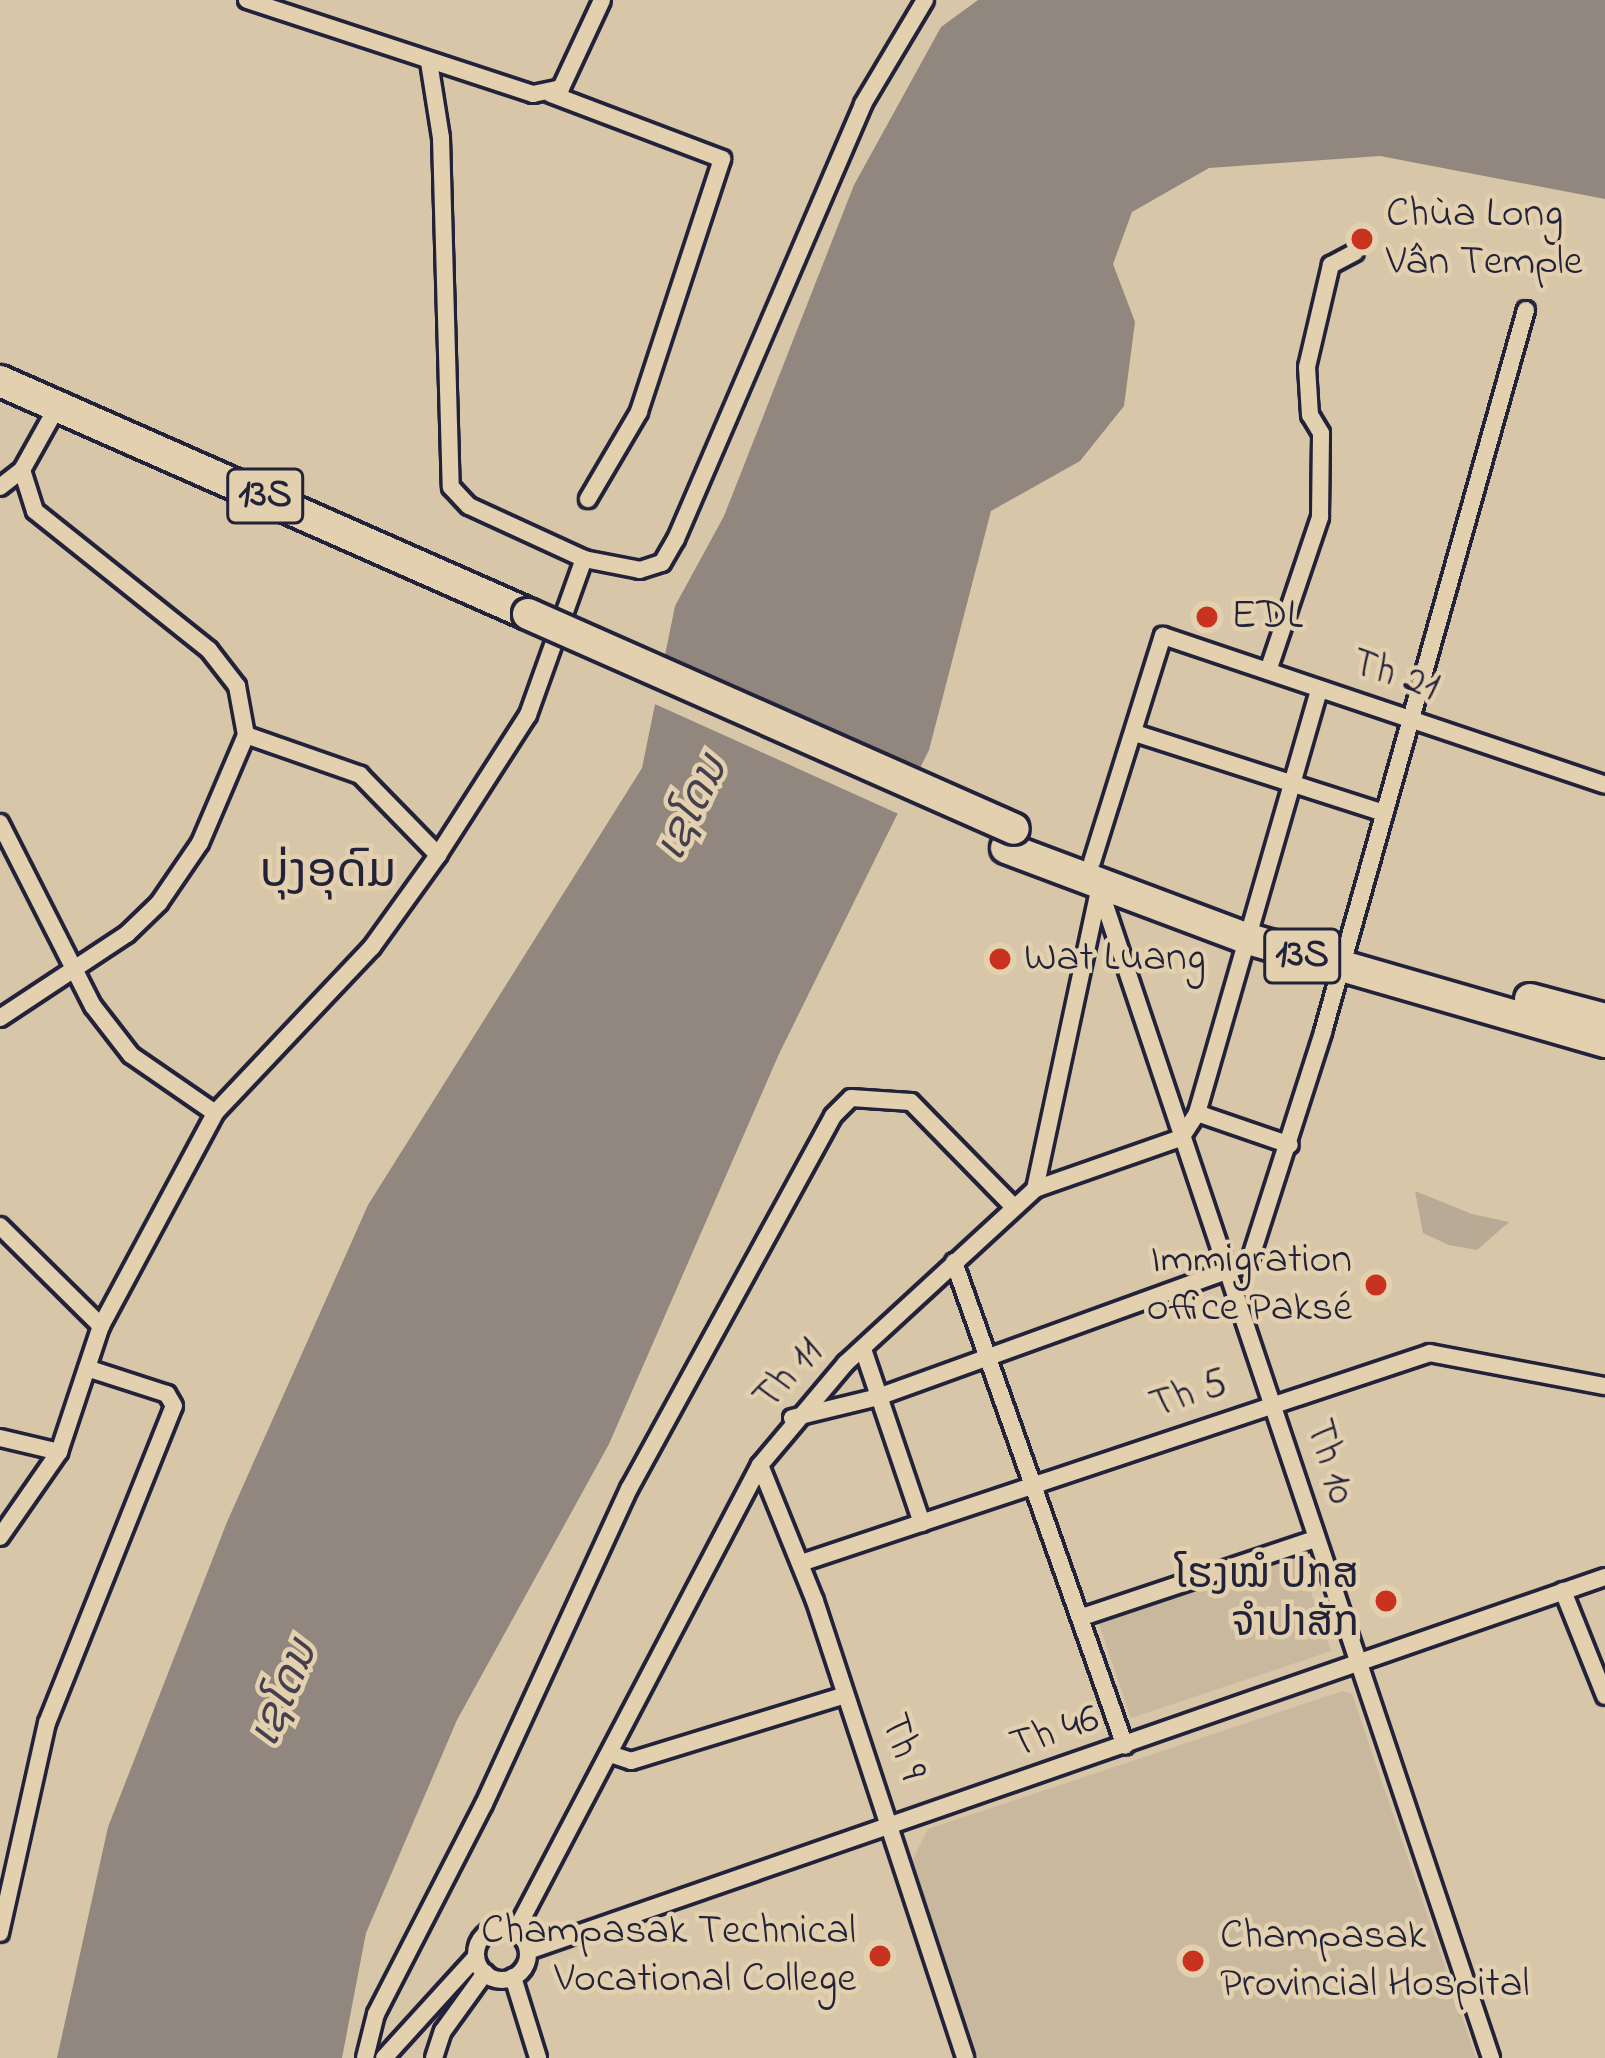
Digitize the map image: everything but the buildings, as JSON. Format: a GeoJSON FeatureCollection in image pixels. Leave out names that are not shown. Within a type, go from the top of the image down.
{"type":"FeatureCollection","features":[{"type":"Feature","properties":{"kind":"highway","name":"13S"},"geometry":{"type":"LineString","coordinates":[[0,381],[54,415]]}},
{"type":"Feature","properties":{"kind":"highway","name":"13S"},"geometry":{"type":"LineString","coordinates":[[0,400],[54,415],[1095,875],[1605,1042]]}},
{"type":"Feature","properties":{"kind":"highway","name":"13S"},"geometry":{"type":"LineString","coordinates":[[1343,958],[1605,1018]]}},
{"type":"Feature","properties":{"kind":"street"},"geometry":{"type":"LineString","coordinates":[[247,0],[281,6],[429,62],[551,94],[722,159],[639,412],[588,499]]}},
{"type":"Feature","properties":{"kind":"street"},"geometry":{"type":"LineString","coordinates":[[551,94],[567,77],[602,0]]}},
{"type":"Feature","properties":{"kind":"street"},"geometry":{"type":"LineString","coordinates":[[429,62],[441,138],[451,487],[469,506],[616,569],[662,563],[863,104],[925,0]]}},
{"type":"Feature","properties":{"kind":"street"},"geometry":{"type":"LineString","coordinates":[[1268,671],[1320,518],[1321,433],[1310,415],[1307,367],[1331,265],[1355,252]]}},
{"type":"Feature","properties":{"kind":"street"},"geometry":{"type":"LineString","coordinates":[[793,1418],[878,1396],[1232,1276],[1261,1239],[1526,310]]}},
{"type":"Feature","properties":{"kind":"street"},"geometry":{"type":"LineString","coordinates":[[0,487],[22,470],[54,415]]}},
{"type":"Feature","properties":{"kind":"street"},"geometry":{"type":"LineString","coordinates":[[0,1018],[127,934],[181,875],[246,735],[237,686],[209,650],[35,511],[22,470]]}},
{"type":"Feature","properties":{"kind":"street"},"geometry":{"type":"LineString","coordinates":[[0,1537],[58,1452],[101,1327],[215,1113],[372,947],[438,855],[528,715],[584,559]]}},
{"type":"Feature","properties":{"kind":"street","name":"Th 21"},"geometry":{"type":"LineString","coordinates":[[1136,733],[1163,636],[1605,785]]}},
{"type":"Feature","properties":{"kind":"street"},"geometry":{"type":"LineString","coordinates":[[1181,1138],[1197,1113],[1318,689]]}},
{"type":"Feature","properties":{"kind":"street"},"geometry":{"type":"LineString","coordinates":[[1035,1189],[1095,875],[1136,733],[1384,813]]}},
{"type":"Feature","properties":{"kind":"street"},"geometry":{"type":"LineString","coordinates":[[246,735],[360,775],[438,855]]}},
{"type":"Feature","properties":{"kind":"street"},"geometry":{"type":"LineString","coordinates":[[0,823],[77,970],[131,1055],[215,1113]]}},
{"type":"Feature","properties":{"kind":"street","name":"Th 10"},"geometry":{"type":"LineString","coordinates":[[1095,875],[1491,2058]]}},
{"type":"Feature","properties":{"kind":"street"},"geometry":{"type":"LineString","coordinates":[[365,2058],[376,2014],[484,1804],[629,1489],[833,1116],[851,1098],[911,1102],[1012,1204]]}},
{"type":"Feature","properties":{"kind":"street"},"geometry":{"type":"LineString","coordinates":[[1197,1113],[1290,1144]]}},
{"type":"Feature","properties":{"kind":"street","name":"Th 11"},"geometry":{"type":"LineString","coordinates":[[515,1932],[613,1755],[760,1465],[793,1418],[1012,1204],[1035,1189],[1181,1138]]}},
{"type":"Feature","properties":{"kind":"street"},"geometry":{"type":"LineString","coordinates":[[0,1226],[101,1327]]}},
{"type":"Feature","properties":{"kind":"street"},"geometry":{"type":"LineString","coordinates":[[954,1262],[1125,1746]]}},
{"type":"Feature","properties":{"kind":"street"},"geometry":{"type":"LineString","coordinates":[[863,1349],[922,1523]]}},
{"type":"Feature","properties":{"kind":"street","name":"Th 5"},"geometry":{"type":"LineString","coordinates":[[801,1563],[1430,1353],[1605,1386]]}},
{"type":"Feature","properties":{"kind":"street"},"geometry":{"type":"LineString","coordinates":[[0,1933],[25,1794],[47,1723],[174,1406],[167,1394],[87,1368]]}},
{"type":"Feature","properties":{"kind":"street"},"geometry":{"type":"LineString","coordinates":[[0,1438],[58,1452]]}},
{"type":"Feature","properties":{"kind":"street","name":"Th 9"},"geometry":{"type":"LineString","coordinates":[[760,1465],[801,1563],[965,2058]]}},
{"type":"Feature","properties":{"kind":"street"},"geometry":{"type":"LineString","coordinates":[[1082,1617],[1315,1539]]}},
{"type":"Feature","properties":{"kind":"street","name":"Th 46"},"geometry":{"type":"LineString","coordinates":[[528,1951],[1605,1577]]}},
{"type":"Feature","properties":{"kind":"street"},"geometry":{"type":"LineString","coordinates":[[1563,1591],[1605,1696]]}},
{"type":"Feature","properties":{"kind":"street"},"geometry":{"type":"LineString","coordinates":[[613,1755],[631,1761],[845,1695]]}},
{"type":"Feature","properties":{"kind":"street"},"geometry":{"type":"LineString","coordinates":[[434,2058],[442,2031],[480,1965],[487,1933],[515,1932],[528,1951],[513,1977],[538,2058]]}},
{"type":"Feature","properties":{"kind":"street"},"geometry":{"type":"LineString","coordinates":[[480,1965],[513,1977]]}},
{"type":"Feature","properties":{"kind":"street"},"geometry":{"type":"LineString","coordinates":[[384,2058],[480,1965]]}},
{"type":"Feature","properties":{"kind":"shaded area"},"geometry":{"type":"Polygon","coordinates":[[[1415,1191],[1472,1214],[1509,1222],[1477,1250],[1449,1245],[1423,1233],[1415,1191]]]}},
{"type":"Feature","properties":{"kind":"shaded area"},"geometry":{"type":"Polygon","coordinates":[[[1296,1548],[1331,1651],[1131,1718],[1096,1615],[1296,1548]]]}},
{"type":"Feature","properties":{"kind":"shaded area","name":"Champasak Provincial Hospital"},"geometry":{"type":"Polygon","coordinates":[[[1343,1691],[1352,1694],[1476,2058],[974,2058],[911,1863],[928,1829],[1343,1691]]]}},
{"type":"Feature","properties":{"kind":"water","name":"ເຊໂດນ"},"geometry":{"type":"Polygon","coordinates":[[[978,0],[1605,0],[1605,199],[1380,156],[1209,168],[1132,212],[1113,264],[1135,322],[1124,406],[1080,461],[991,511],[929,750],[779,1054],[609,1444],[457,1720],[366,1933],[342,2058],[57,2058],[108,1827],[227,1522],[368,1205],[642,768],[675,606],[724,516],[854,185],[941,27],[978,0]]]}},
{"type":"Feature","properties":{"kind":"pier"},"geometry":{"type":"Polygon","coordinates":[[[649,678],[919,785],[903,816],[646,700],[649,678]]]}},
{"type":"Feature","properties":{"kind":"waterway"},"geometry":{"type":"LineString","coordinates":[[1565,1617],[1594,1689]]}},
{"type":"Feature","properties":{"kind":"place","name":"Chùa Long Vân Temple"},"geometry":{"type":"Point","coordinates":[1362,239]}},
{"type":"Feature","properties":{"kind":"place","name":"EDL"},"geometry":{"type":"Point","coordinates":[1207,617]}},
{"type":"Feature","properties":{"kind":"place","name":"Wat Luang"},"geometry":{"type":"Point","coordinates":[1000,959]}},
{"type":"Feature","properties":{"kind":"place","name":"Immigration office Paksé"},"geometry":{"type":"Point","coordinates":[1376,1285]}},
{"type":"Feature","properties":{"kind":"place","name":"ໂຮງໝໍ ປກສ ຈຳປາສັກ"},"geometry":{"type":"Point","coordinates":[1386,1601]}},
{"type":"Feature","properties":{"kind":"place","name":"Champasak Technical Vocational College"},"geometry":{"type":"Point","coordinates":[880,1956]}},
{"type":"Feature","properties":{"kind":"place","name":"Champasak Provincial Hospital"},"geometry":{"type":"Point","coordinates":[1193,1961]}},
{"type":"Feature","properties":{"kind":"district","name":"ບຸ່ງອຸດົມ"},"geometry":{"type":"Point","coordinates":[328,875]}}]}
